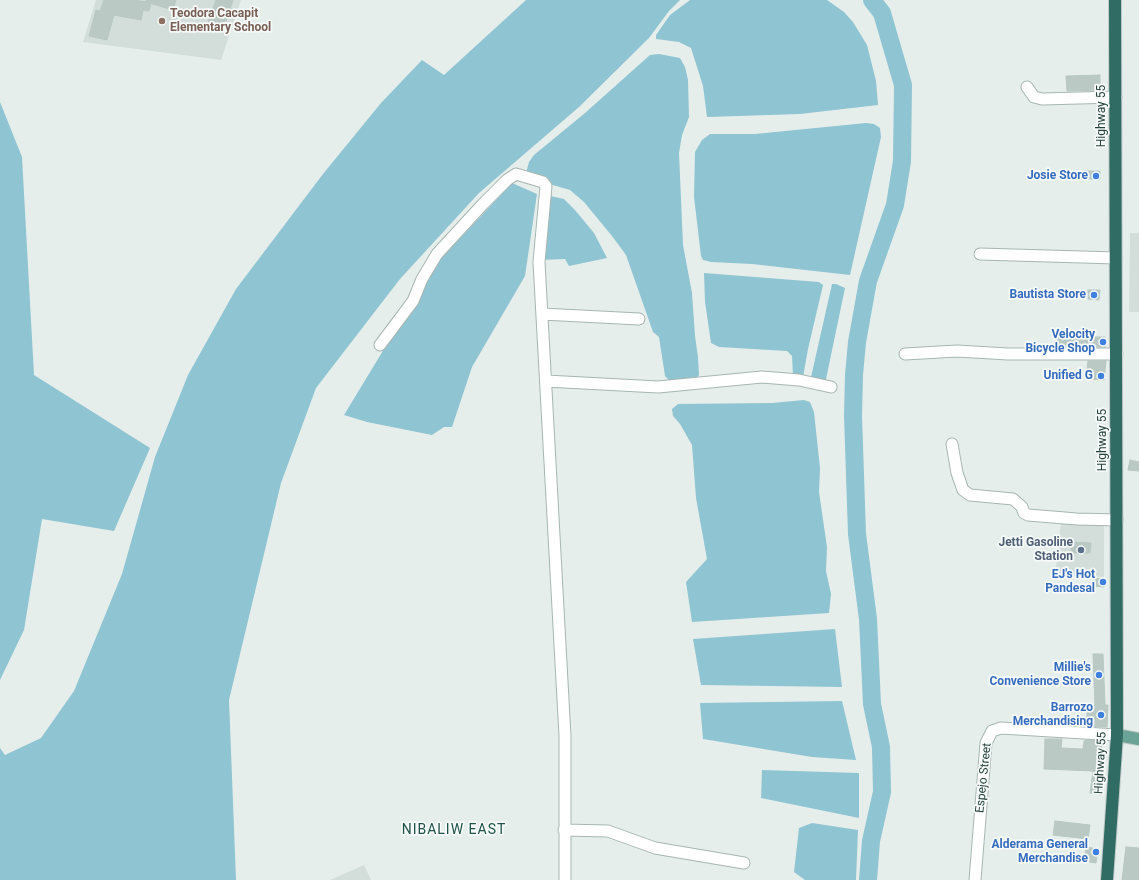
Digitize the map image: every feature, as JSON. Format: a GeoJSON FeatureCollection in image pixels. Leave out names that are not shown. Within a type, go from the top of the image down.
{"type":"FeatureCollection","features":[{"type":"Feature","properties":{"kind":"highway","name":"Highway 55"},"geometry":{"type":"LineString","coordinates":[[1107,880],[1117,735],[1115,0]]}},
{"type":"Feature","properties":{"kind":"main road"},"geometry":{"type":"LineString","coordinates":[[1117,735],[1139,739]]}},
{"type":"Feature","properties":{"kind":"street"},"geometry":{"type":"LineString","coordinates":[[1027,87],[1034,97],[1042,99],[1116,97]]}},
{"type":"Feature","properties":{"kind":"street"},"geometry":{"type":"LineString","coordinates":[[380,345],[414,301],[422,279],[447,240],[507,180],[516,174],[542,181],[546,186],[539,262],[565,736],[565,880]]}},
{"type":"Feature","properties":{"kind":"street"},"geometry":{"type":"LineString","coordinates":[[980,254],[1116,258]]}},
{"type":"Feature","properties":{"kind":"street"},"geometry":{"type":"LineString","coordinates":[[542,314],[639,319]]}},
{"type":"Feature","properties":{"kind":"street"},"geometry":{"type":"LineString","coordinates":[[904,354],[957,351],[1008,354],[1117,354]]}},
{"type":"Feature","properties":{"kind":"street"},"geometry":{"type":"LineString","coordinates":[[546,381],[658,387],[762,377],[799,380],[831,387]]}},
{"type":"Feature","properties":{"kind":"street"},"geometry":{"type":"LineString","coordinates":[[952,444],[957,474],[963,490],[970,495],[1013,499],[1022,507],[1024,513],[1028,515],[1077,519],[1117,520]]}},
{"type":"Feature","properties":{"kind":"street","name":"Espejo Street"},"geometry":{"type":"LineString","coordinates":[[975,880],[986,743],[992,732],[1001,728],[1117,735]]}},
{"type":"Feature","properties":{"kind":"street"},"geometry":{"type":"LineString","coordinates":[[564,830],[608,831],[655,848],[744,863]]}},
{"type":"Feature","properties":{"kind":"shaded area","name":"Teodora Cacapit Elementary School"},"geometry":{"type":"Polygon","coordinates":[[[96,0],[241,0],[221,60],[83,42],[96,0]]]}},
{"type":"Feature","properties":{"kind":"shaded area"},"geometry":{"type":"Polygon","coordinates":[[[1130,233],[1139,233],[1139,312],[1129,312],[1130,233]]]}},
{"type":"Feature","properties":{"kind":"shaded area","name":"Jetti Gasoline Station"},"geometry":{"type":"Polygon","coordinates":[[[1061,522],[1104,525],[1104,577],[1055,575],[1061,522]]]}},
{"type":"Feature","properties":{"kind":"shaded area"},"geometry":{"type":"Polygon","coordinates":[[[364,865],[371,880],[330,880],[364,865]]]}},
{"type":"Feature","properties":{"kind":"water"},"geometry":{"type":"Polygon","coordinates":[[[526,0],[680,0],[669,11],[649,38],[579,107],[479,193],[400,279],[316,388],[281,483],[229,700],[236,880],[0,880],[0,748],[5,755],[41,738],[74,691],[122,574],[155,457],[188,375],[236,289],[323,174],[381,103],[422,60],[444,75],[526,0]]]}},
{"type":"Feature","properties":{"kind":"water"},"geometry":{"type":"Polygon","coordinates":[[[690,0],[827,0],[844,12],[853,22],[867,45],[876,81],[878,105],[800,114],[707,117],[703,86],[691,48],[679,42],[656,39],[656,35],[670,15],[690,0]]]}},
{"type":"Feature","properties":{"kind":"water"},"geometry":{"type":"Polygon","coordinates":[[[659,54],[680,58],[685,67],[688,80],[689,117],[682,135],[679,153],[683,245],[692,293],[698,357],[699,375],[694,381],[671,382],[665,376],[659,337],[653,332],[626,255],[584,202],[570,190],[525,177],[529,162],[534,155],[585,113],[650,55],[659,54]]]}},
{"type":"Feature","properties":{"kind":"water"},"geometry":{"type":"Polygon","coordinates":[[[0,102],[22,157],[34,375],[150,448],[114,531],[42,519],[24,630],[0,680],[0,102]]]}},
{"type":"Feature","properties":{"kind":"water"},"geometry":{"type":"Polygon","coordinates":[[[866,123],[874,124],[880,128],[881,137],[850,275],[703,260],[701,256],[694,197],[695,152],[702,140],[710,134],[755,134],[866,123]]]}},
{"type":"Feature","properties":{"kind":"water"},"geometry":{"type":"Polygon","coordinates":[[[512,183],[537,194],[525,276],[472,367],[452,427],[444,427],[432,435],[367,422],[344,415],[435,265],[512,183]]]}},
{"type":"Feature","properties":{"kind":"water"},"geometry":{"type":"Polygon","coordinates":[[[546,195],[564,199],[575,210],[594,233],[607,258],[569,266],[565,259],[540,260],[546,195]]]}},
{"type":"Feature","properties":{"kind":"water"},"geometry":{"type":"Polygon","coordinates":[[[704,273],[819,282],[823,285],[803,377],[793,376],[792,356],[787,351],[719,347],[711,343],[705,302],[704,273]]]}},
{"type":"Feature","properties":{"kind":"water"},"geometry":{"type":"Polygon","coordinates":[[[832,284],[845,288],[825,384],[813,389],[809,386],[832,284]]]}},
{"type":"Feature","properties":{"kind":"water"},"geometry":{"type":"Polygon","coordinates":[[[804,400],[810,402],[814,412],[820,468],[819,492],[827,547],[826,571],[831,594],[829,613],[692,622],[686,582],[707,559],[696,498],[692,445],[680,424],[673,416],[672,409],[678,404],[772,403],[804,400]]]}},
{"type":"Feature","properties":{"kind":"water"},"geometry":{"type":"Polygon","coordinates":[[[835,629],[842,687],[701,685],[693,639],[835,629]]]}},
{"type":"Feature","properties":{"kind":"water"},"geometry":{"type":"Polygon","coordinates":[[[842,701],[856,760],[812,757],[703,739],[700,703],[842,701]]]}},
{"type":"Feature","properties":{"kind":"water"},"geometry":{"type":"Polygon","coordinates":[[[762,770],[859,773],[859,818],[761,798],[762,770]]]}},
{"type":"Feature","properties":{"kind":"water"},"geometry":{"type":"Polygon","coordinates":[[[812,823],[858,830],[856,880],[805,880],[794,872],[799,828],[812,823]]]}},
{"type":"Feature","properties":{"kind":"building"},"geometry":{"type":"Polygon","coordinates":[[[104,0],[135,0],[151,3],[149,11],[143,10],[141,20],[114,15],[107,40],[89,36],[96,10],[100,11],[104,0]]]}},
{"type":"Feature","properties":{"kind":"building"},"geometry":{"type":"Polygon","coordinates":[[[146,0],[176,0],[173,10],[146,2],[146,0]]]}},
{"type":"Feature","properties":{"kind":"building"},"geometry":{"type":"Polygon","coordinates":[[[216,0],[233,0],[222,33],[206,28],[216,0]]]}},
{"type":"Feature","properties":{"kind":"building"},"geometry":{"type":"Polygon","coordinates":[[[1100,75],[1100,90],[1067,91],[1066,76],[1100,75]]]}},
{"type":"Feature","properties":{"kind":"building"},"geometry":{"type":"Polygon","coordinates":[[[1083,171],[1100,171],[1100,179],[1084,179],[1083,171]]]}},
{"type":"Feature","properties":{"kind":"building"},"geometry":{"type":"Polygon","coordinates":[[[1088,290],[1100,290],[1099,300],[1088,299],[1088,290]]]}},
{"type":"Feature","properties":{"kind":"building"},"geometry":{"type":"Polygon","coordinates":[[[1056,337],[1105,337],[1105,347],[1056,347],[1056,337]]]}},
{"type":"Feature","properties":{"kind":"building"},"geometry":{"type":"Polygon","coordinates":[[[1088,361],[1106,361],[1104,380],[1086,379],[1088,361]]]}},
{"type":"Feature","properties":{"kind":"building"},"geometry":{"type":"Polygon","coordinates":[[[1130,460],[1139,462],[1139,471],[1128,470],[1130,460]]]}},
{"type":"Feature","properties":{"kind":"building"},"geometry":{"type":"Polygon","coordinates":[[[1071,542],[1091,543],[1090,553],[1071,553],[1071,542]]]}},
{"type":"Feature","properties":{"kind":"building"},"geometry":{"type":"Polygon","coordinates":[[[1094,578],[1104,579],[1104,587],[1093,586],[1094,578]]]}},
{"type":"Feature","properties":{"kind":"building"},"geometry":{"type":"Polygon","coordinates":[[[1093,654],[1103,654],[1105,705],[1108,705],[1107,727],[1087,726],[1087,705],[1095,705],[1093,654]]]}},
{"type":"Feature","properties":{"kind":"building"},"geometry":{"type":"Polygon","coordinates":[[[1045,739],[1062,739],[1061,748],[1083,749],[1084,741],[1102,741],[1102,774],[1100,795],[1090,793],[1093,771],[1044,769],[1045,739]]]}},
{"type":"Feature","properties":{"kind":"building"},"geometry":{"type":"Polygon","coordinates":[[[1055,821],[1090,825],[1088,839],[1053,835],[1055,821]]]}},
{"type":"Feature","properties":{"kind":"building"},"geometry":{"type":"Polygon","coordinates":[[[1086,847],[1098,849],[1096,863],[1084,861],[1086,847]]]}},
{"type":"Feature","properties":{"kind":"building"},"geometry":{"type":"Polygon","coordinates":[[[1126,847],[1139,848],[1139,880],[1122,880],[1126,847]]]}},
{"type":"Feature","properties":{"kind":"waterway"},"geometry":{"type":"LineString","coordinates":[[868,880],[871,841],[882,792],[881,747],[872,704],[868,619],[857,534],[853,416],[854,375],[857,342],[868,281],[895,205],[902,161],[903,85],[882,13],[872,0]]}},
{"type":"Feature","properties":{"kind":"place","name":"Teodora Cacapit Elementary School"},"geometry":{"type":"Point","coordinates":[162,21]}},
{"type":"Feature","properties":{"kind":"place","name":"Josie Store"},"geometry":{"type":"Point","coordinates":[1096,176]}},
{"type":"Feature","properties":{"kind":"place","name":"Bautista Store"},"geometry":{"type":"Point","coordinates":[1094,295]}},
{"type":"Feature","properties":{"kind":"place","name":"Velocity Bicycle Shop"},"geometry":{"type":"Point","coordinates":[1103,342]}},
{"type":"Feature","properties":{"kind":"place","name":"Unified G"},"geometry":{"type":"Point","coordinates":[1101,376]}},
{"type":"Feature","properties":{"kind":"place","name":"Jetti Gasoline Station"},"geometry":{"type":"Point","coordinates":[1081,550]}},
{"type":"Feature","properties":{"kind":"place","name":"EJ's Hot Pandesal"},"geometry":{"type":"Point","coordinates":[1103,582]}},
{"type":"Feature","properties":{"kind":"place","name":"Millie's Convenience Store"},"geometry":{"type":"Point","coordinates":[1099,675]}},
{"type":"Feature","properties":{"kind":"place","name":"Barrozo Merchandising"},"geometry":{"type":"Point","coordinates":[1101,715]}},
{"type":"Feature","properties":{"kind":"place","name":"Alderama General Merchandise"},"geometry":{"type":"Point","coordinates":[1096,852]}},
{"type":"Feature","properties":{"kind":"district","name":"NIBALIW EAST"},"geometry":{"type":"Point","coordinates":[454,830]}}]}
